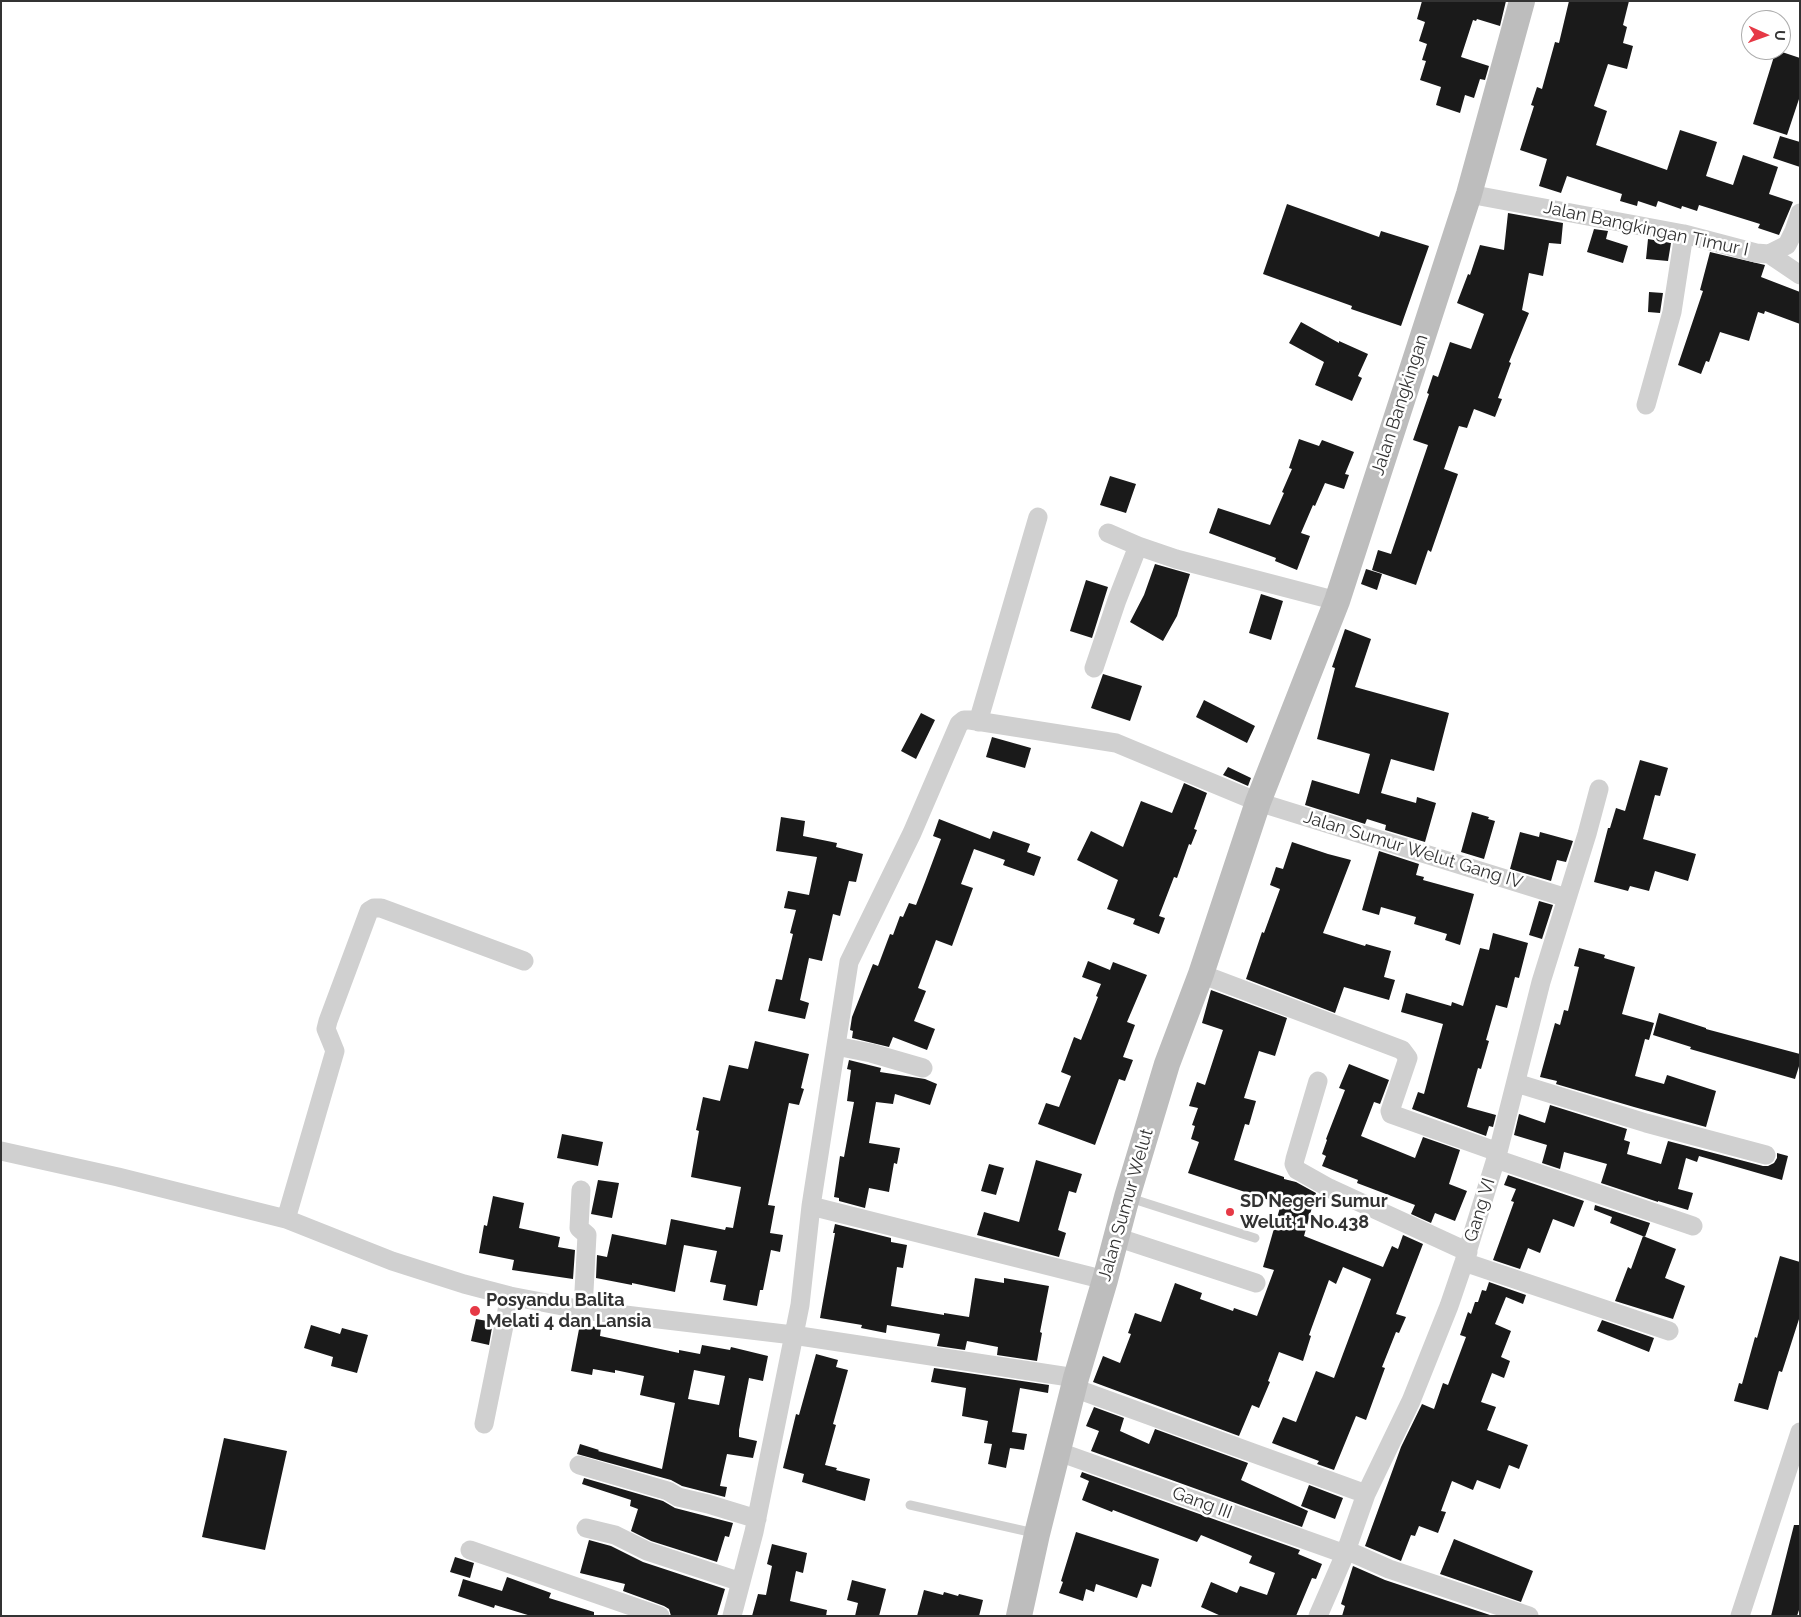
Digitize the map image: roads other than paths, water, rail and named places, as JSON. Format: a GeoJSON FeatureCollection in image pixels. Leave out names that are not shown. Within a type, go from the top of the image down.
{"type":"FeatureCollection","features":[{"type":"Feature","properties":{"kind":"street","name":"Jalan Bangkingan"},"geometry":{"type":"LineString","coordinates":[[1258,802],[1336,601],[1469,194],[1522,1]]}},
{"type":"Feature","properties":{"kind":"street","name":"Jalan Bangkingan Timur I"},"geometry":{"type":"LineString","coordinates":[[1469,194],[1684,234],[1756,253],[1769,254],[1787,245],[1800,213]]}},
{"type":"Feature","properties":{"kind":"street"},"geometry":{"type":"LineString","coordinates":[[1646,404],[1672,312],[1684,234]]}},
{"type":"Feature","properties":{"kind":"street"},"geometry":{"type":"LineString","coordinates":[[1769,254],[1800,275]]}},
{"type":"Feature","properties":{"kind":"street"},"geometry":{"type":"LineString","coordinates":[[732,1616],[757,1519],[800,1304],[811,1206],[849,962],[912,833],[960,724],[964,720],[978,722],[1038,517]]}},
{"type":"Feature","properties":{"kind":"street"},"geometry":{"type":"LineString","coordinates":[[1108,532],[1138,546],[1176,559],[1336,601]]}},
{"type":"Feature","properties":{"kind":"street"},"geometry":{"type":"LineString","coordinates":[[1094,668],[1138,546]]}},
{"type":"Feature","properties":{"kind":"street","name":"Jalan Sumur Welut Gang IV"},"geometry":{"type":"LineString","coordinates":[[978,722],[1116,743],[1258,802],[1567,898]]}},
{"type":"Feature","properties":{"kind":"street","name":"Gang VI"},"geometry":{"type":"LineString","coordinates":[[1318,1616],[1345,1552],[1366,1494],[1411,1401],[1449,1306],[1466,1257],[1497,1155],[1541,982],[1588,834],[1599,790]]}},
{"type":"Feature","properties":{"kind":"street","name":"Jalan Sumur Welut"},"geometry":{"type":"LineString","coordinates":[[1019,1616],[1037,1534],[1075,1383],[1127,1197],[1167,1064],[1201,974],[1258,802]]}},
{"type":"Feature","properties":{"kind":"street"},"geometry":{"type":"LineString","coordinates":[[286,1219],[334,1051],[326,1029],[328,1021],[369,911],[374,908],[381,908],[524,961]]}},
{"type":"Feature","properties":{"kind":"street"},"geometry":{"type":"LineString","coordinates":[[1201,974],[1402,1050],[1408,1058],[1390,1114],[1693,1226]]}},
{"type":"Feature","properties":{"kind":"street"},"geometry":{"type":"LineString","coordinates":[[836,1046],[871,1053],[923,1068]]}},
{"type":"Feature","properties":{"kind":"street"},"geometry":{"type":"LineString","coordinates":[[1318,1081],[1295,1159],[1294,1164],[1297,1170],[1466,1257],[1669,1331]]}},
{"type":"Feature","properties":{"kind":"street"},"geometry":{"type":"LineString","coordinates":[[1516,1083],[1646,1123],[1766,1155]]}},
{"type":"Feature","properties":{"kind":"street"},"geometry":{"type":"LineString","coordinates":[[1,1151],[118,1177],[286,1219],[392,1261],[464,1284],[510,1296],[583,1310],[793,1335],[1075,1383],[1366,1494]]}},
{"type":"Feature","properties":{"kind":"street"},"geometry":{"type":"LineString","coordinates":[[581,1190],[579,1228],[586,1235],[583,1310]]}},
{"type":"Feature","properties":{"kind":"street"},"geometry":{"type":"LineString","coordinates":[[811,1206],[1105,1280]]}},
{"type":"Feature","properties":{"kind":"street"},"geometry":{"type":"LineString","coordinates":[[1116,1237],[1256,1283]]}},
{"type":"Feature","properties":{"kind":"street"},"geometry":{"type":"LineString","coordinates":[[484,1424],[510,1296]]}},
{"type":"Feature","properties":{"kind":"street"},"geometry":{"type":"LineString","coordinates":[[1740,1616],[1800,1432]]}},
{"type":"Feature","properties":{"kind":"street","name":"Gang III"},"geometry":{"type":"LineString","coordinates":[[1059,1452],[1389,1569],[1528,1616]]}},
{"type":"Feature","properties":{"kind":"street"},"geometry":{"type":"LineString","coordinates":[[579,1465],[668,1491],[678,1497],[757,1519]]}},
{"type":"Feature","properties":{"kind":"street"},"geometry":{"type":"LineString","coordinates":[[586,1528],[615,1535],[647,1552],[741,1582]]}},
{"type":"Feature","properties":{"kind":"street"},"geometry":{"type":"LineString","coordinates":[[470,1550],[660,1616]]}},
{"type":"Feature","properties":{"kind":"lane"},"geometry":{"type":"LineString","coordinates":[[1127,1197],[1255,1238]]}},
{"type":"Feature","properties":{"kind":"lane"},"geometry":{"type":"LineString","coordinates":[[910,1505],[1037,1534]]}},
{"type":"Feature","properties":{"kind":"place","name":"SD Negeri Sumur Welut 1 No.438"},"geometry":{"type":"Point","coordinates":[1230,1212]}},
{"type":"Feature","properties":{"kind":"place","name":"Posyandu Balita Melati 4 dan Lansia"},"geometry":{"type":"Point","coordinates":[475,1311]}}]}
